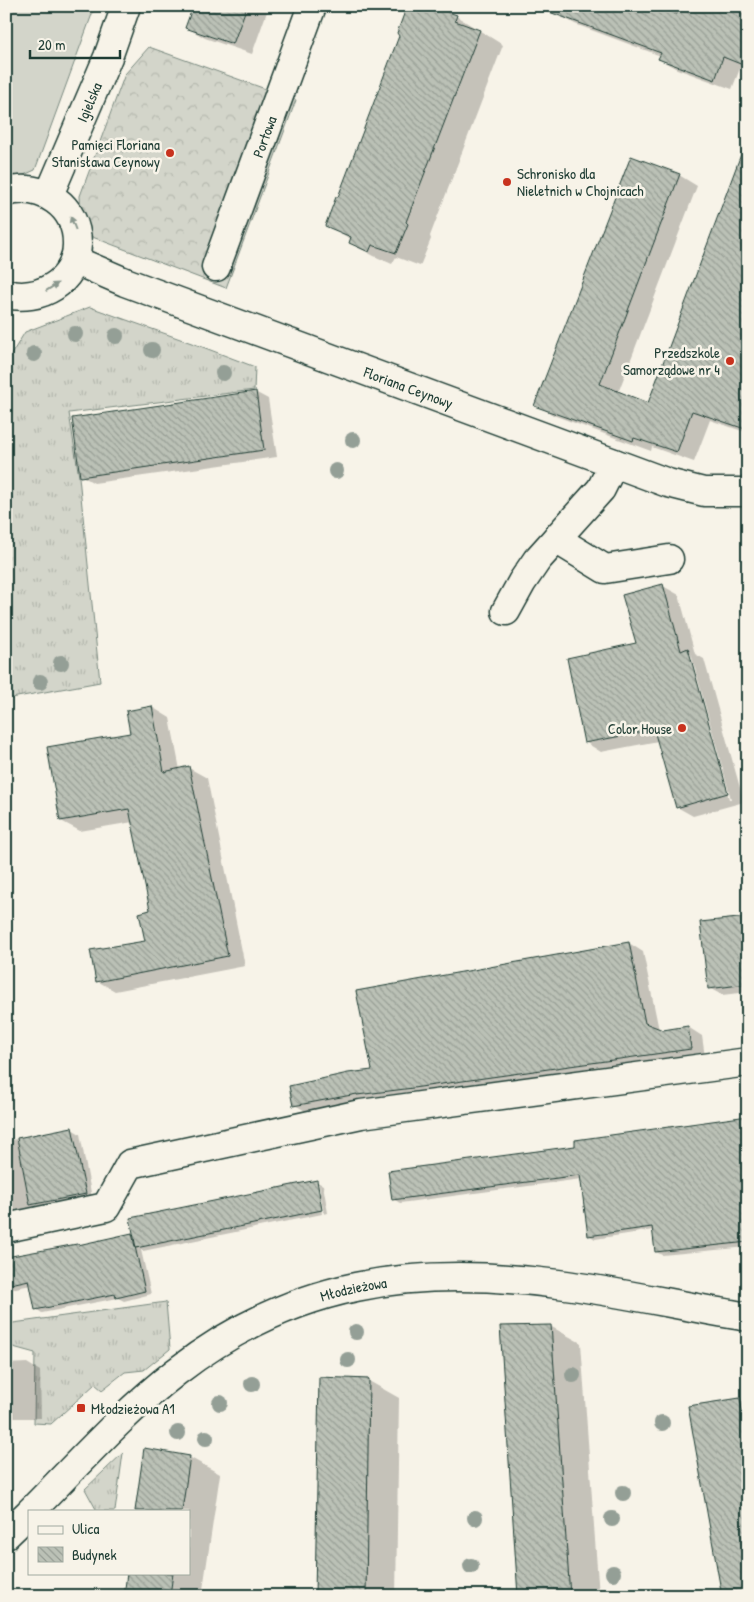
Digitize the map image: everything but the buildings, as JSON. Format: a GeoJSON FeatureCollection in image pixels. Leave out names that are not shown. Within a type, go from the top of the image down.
{"type":"FeatureCollection","features":[{"type":"Feature","properties":{"kind":"street","name":"Igielska"},"geometry":{"type":"LineString","coordinates":[[49,195],[108,57],[126,6]]}},
{"type":"Feature","properties":{"kind":"street","name":"Portowa"},"geometry":{"type":"LineString","coordinates":[[216,267],[312,6]]}},
{"type":"Feature","properties":{"kind":"street"},"geometry":{"type":"LineString","coordinates":[[6,192],[16,189],[33,189],[49,195],[61,204],[70,216],[76,230],[77,245],[74,260],[66,276],[53,288],[36,295],[18,297],[6,294]]}},
{"type":"Feature","properties":{"kind":"street","name":"Floriana Ceynowy"},"geometry":{"type":"LineString","coordinates":[[74,260],[124,282],[668,483],[704,492],[748,492]]}},
{"type":"Feature","properties":{"kind":"street"},"geometry":{"type":"LineString","coordinates":[[506,611],[529,571],[597,493],[614,463]]}},
{"type":"Feature","properties":{"kind":"street"},"geometry":{"type":"LineString","coordinates":[[556,539],[605,569],[669,559]]}},
{"type":"Feature","properties":{"kind":"street"},"geometry":{"type":"LineString","coordinates":[[6,1228],[106,1207],[130,1164],[361,1114],[748,1062]]}},
{"type":"Feature","properties":{"kind":"street","name":"Młodzieżowa"},"geometry":{"type":"LineString","coordinates":[[29,1510],[141,1401],[203,1353],[259,1320],[288,1307],[353,1287],[422,1277],[486,1277],[576,1287],[748,1317]]}},
{"type":"Feature","properties":{"kind":"street","name":"Młodzieżowa"},"geometry":{"type":"LineString","coordinates":[[17,1522],[28,1511]]}},
{"type":"Feature","properties":{"kind":"green space"},"geometry":{"type":"Polygon","coordinates":[[[6,6],[95,6],[35,170],[6,183],[6,6]]]}},
{"type":"Feature","properties":{"kind":"green space"},"geometry":{"type":"Polygon","coordinates":[[[149,47],[296,100],[226,288],[82,233],[80,196],[125,74],[149,47]]]}},
{"type":"Feature","properties":{"kind":"green space"},"geometry":{"type":"Polygon","coordinates":[[[90,307],[255,367],[254,390],[69,413],[79,477],[100,682],[6,699],[6,363],[25,332],[90,307]]]}},
{"type":"Feature","properties":{"kind":"green space"},"geometry":{"type":"Polygon","coordinates":[[[166,1302],[170,1349],[144,1370],[125,1372],[102,1390],[95,1384],[51,1424],[34,1423],[35,1353],[6,1345],[6,1324],[166,1302]]]}},
{"type":"Feature","properties":{"kind":"green space"},"geometry":{"type":"Polygon","coordinates":[[[123,1453],[115,1510],[96,1510],[85,1489],[123,1453]]]}},
{"type":"Feature","properties":{"kind":"place","name":"Pamięci Floriana Stanisława Ceynowy"},"geometry":{"type":"Point","coordinates":[170,153]}},
{"type":"Feature","properties":{"kind":"place","name":"Schronisko dla Nieletnich w Chojnicach"},"geometry":{"type":"Point","coordinates":[507,182]}},
{"type":"Feature","properties":{"kind":"place","name":"Przedszkole Samorządowe nr 4"},"geometry":{"type":"Point","coordinates":[730,361]}},
{"type":"Feature","properties":{"kind":"place","name":"Color House"},"geometry":{"type":"Point","coordinates":[682,728]}},
{"type":"Feature","properties":{"kind":"place","name":"Młodzieżowa A1"},"geometry":{"type":"Point","coordinates":[81,1408]}}]}
